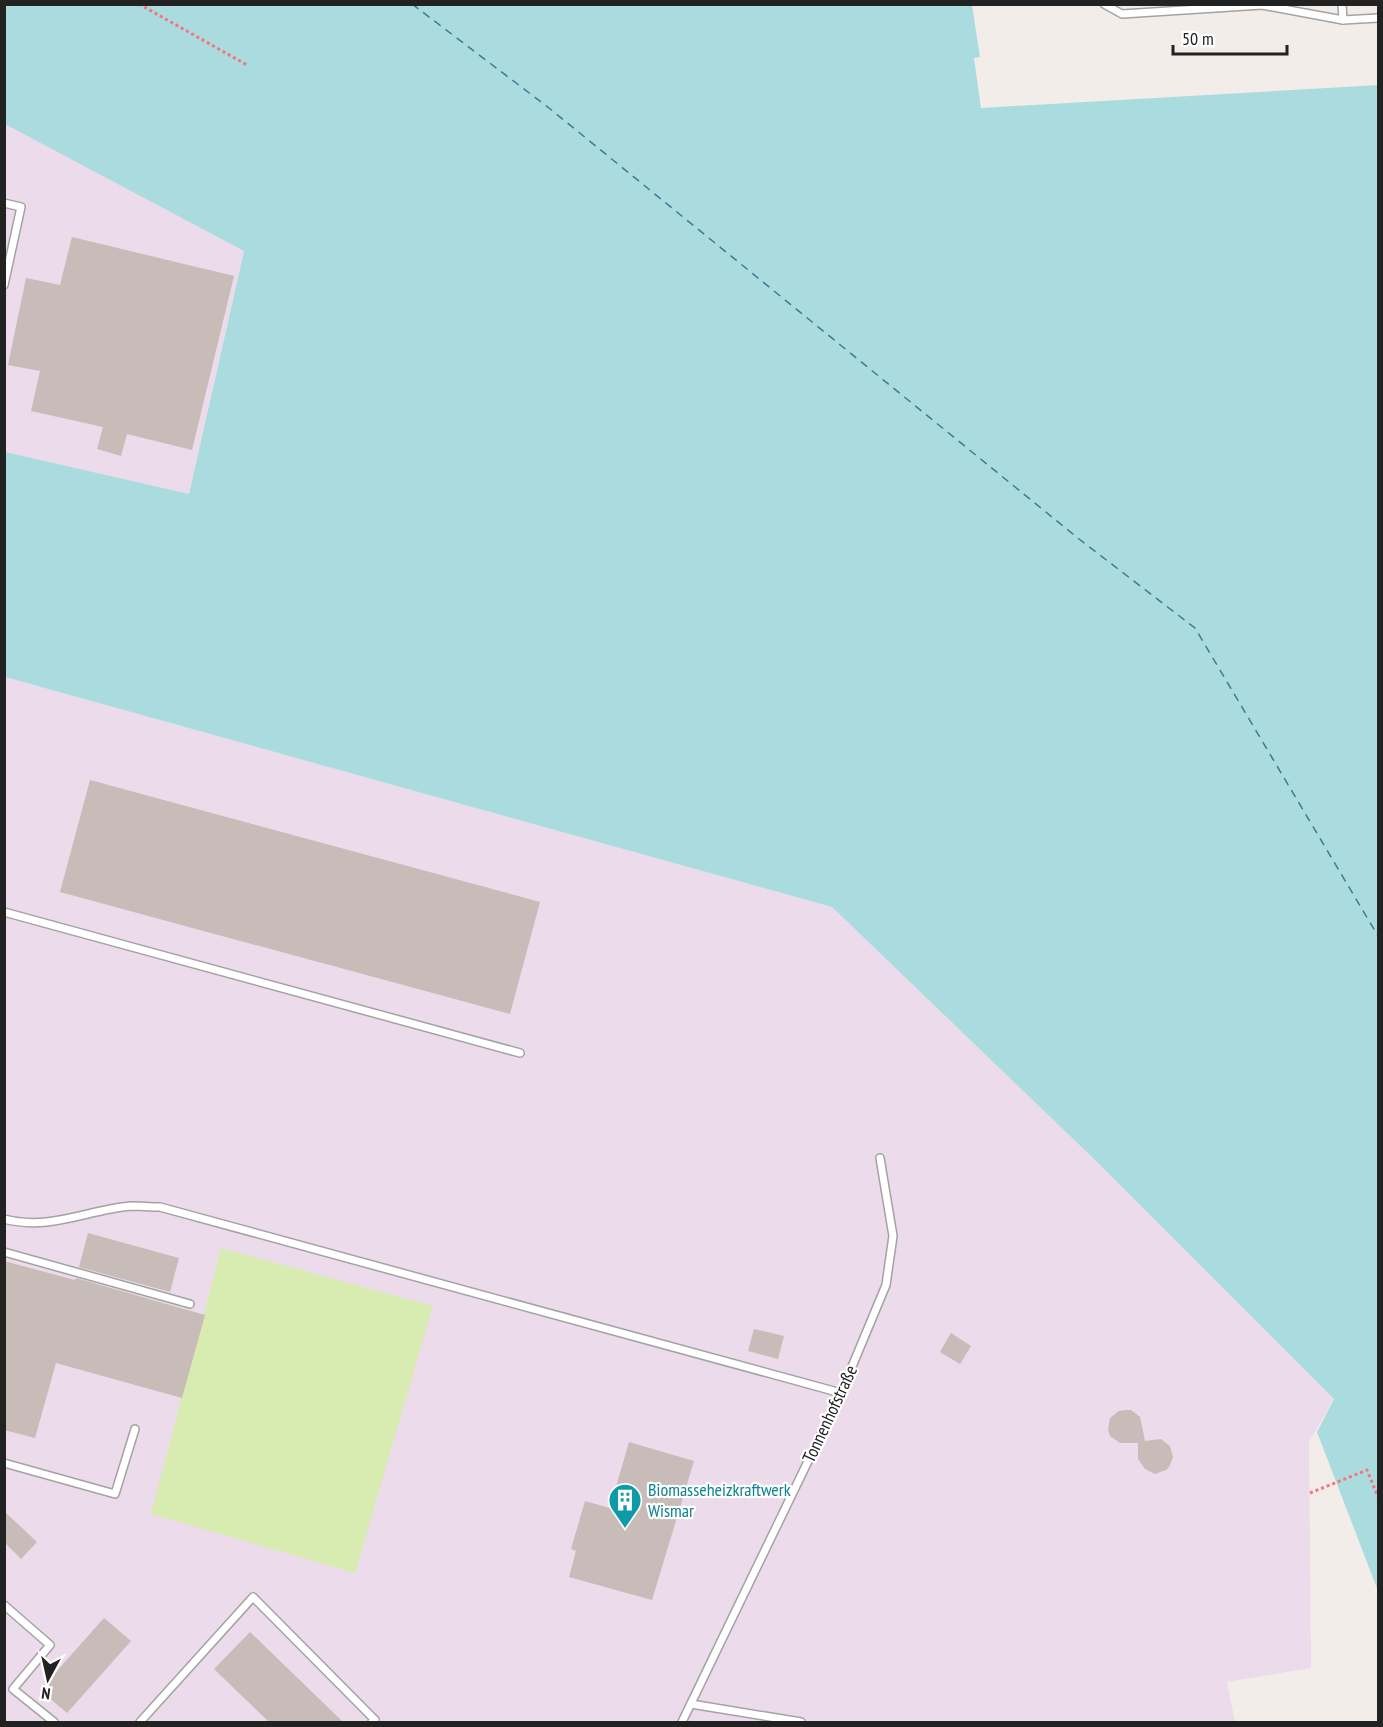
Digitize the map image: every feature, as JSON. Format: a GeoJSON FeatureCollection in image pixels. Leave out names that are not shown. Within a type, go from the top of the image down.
{"type":"FeatureCollection","features":[{"type":"Feature","properties":{"kind":"lane"},"geometry":{"type":"LineString","coordinates":[[1104,4],[1122,14],[1262,5],[1343,20],[1378,18]]}},
{"type":"Feature","properties":{"kind":"lane"},"geometry":{"type":"LineString","coordinates":[[1342,4],[1343,20]]}},
{"type":"Feature","properties":{"kind":"lane"},"geometry":{"type":"LineString","coordinates":[[4,203],[21,207],[4,285]]}},
{"type":"Feature","properties":{"kind":"lane"},"geometry":{"type":"LineString","coordinates":[[4,912],[520,1053]]}},
{"type":"Feature","properties":{"kind":"lane","name":"Tonnenhofstraße"},"geometry":{"type":"LineString","coordinates":[[682,1722],[841,1393],[886,1285],[893,1236],[880,1158]]}},
{"type":"Feature","properties":{"kind":"lane"},"geometry":{"type":"LineString","coordinates":[[4,1219],[20,1223],[46,1224],[130,1206],[160,1207],[841,1393]]}},
{"type":"Feature","properties":{"kind":"lane"},"geometry":{"type":"LineString","coordinates":[[4,1252],[190,1305]]}},
{"type":"Feature","properties":{"kind":"lane"},"geometry":{"type":"LineString","coordinates":[[4,1463],[115,1494],[135,1429]]}},
{"type":"Feature","properties":{"kind":"lane"},"geometry":{"type":"LineString","coordinates":[[140,1722],[253,1597],[375,1720],[372,1722]]}},
{"type":"Feature","properties":{"kind":"lane"},"geometry":{"type":"LineString","coordinates":[[4,1605],[50,1645],[13,1689],[54,1722]]}},
{"type":"Feature","properties":{"kind":"lane"},"geometry":{"type":"LineString","coordinates":[[691,1704],[769,1720],[801,1722]]}},
{"type":"Feature","properties":{"kind":"path"},"geometry":{"type":"LineString","coordinates":[[140,4],[247,65]]}},
{"type":"Feature","properties":{"kind":"path"},"geometry":{"type":"LineString","coordinates":[[1310,1493],[1367,1470],[1378,1497]]}},
{"type":"Feature","properties":{"kind":"shaded area"},"geometry":{"type":"Polygon","coordinates":[[[4,121],[244,250],[189,494],[5,458],[4,121]]]}},
{"type":"Feature","properties":{"kind":"shaded area"},"geometry":{"type":"Polygon","coordinates":[[[5,677],[832,907],[1095,1160],[1334,1399],[1309,1442],[1311,1668],[1227,1682],[1235,1722],[5,1722],[5,677]]]}},
{"type":"Feature","properties":{"kind":"green space"},"geometry":{"type":"Polygon","coordinates":[[[221,1248],[433,1306],[355,1573],[151,1514],[221,1248]]]}},
{"type":"Feature","properties":{"kind":"water"},"geometry":{"type":"Polygon","coordinates":[[[4,5],[972,5],[980,57],[974,58],[981,108],[1378,85],[1378,1591],[1317,1432],[1334,1399],[1095,1160],[832,907],[5,677],[5,452],[189,494],[244,251],[5,124],[4,5]]]}},
{"type":"Feature","properties":{"kind":"building"},"geometry":{"type":"Polygon","coordinates":[[[72,237],[234,276],[192,450],[127,434],[121,456],[97,449],[103,427],[31,411],[40,371],[8,365],[26,278],[60,285],[72,237]]]}},
{"type":"Feature","properties":{"kind":"building"},"geometry":{"type":"Polygon","coordinates":[[[90,780],[540,902],[510,1014],[60,892],[90,780]]]}},
{"type":"Feature","properties":{"kind":"building"},"geometry":{"type":"Polygon","coordinates":[[[88,1233],[179,1258],[170,1292],[79,1267],[88,1233]]]}},
{"type":"Feature","properties":{"kind":"building"},"geometry":{"type":"Polygon","coordinates":[[[4,1261],[75,1280],[76,1278],[205,1315],[182,1398],[56,1363],[35,1438],[4,1430],[4,1261]]]}},
{"type":"Feature","properties":{"kind":"building"},"geometry":{"type":"Polygon","coordinates":[[[754,1329],[784,1336],[778,1359],[748,1351],[754,1329]]]}},
{"type":"Feature","properties":{"kind":"building"},"geometry":{"type":"Polygon","coordinates":[[[951,1333],[971,1346],[960,1364],[940,1352],[951,1333]]]}},
{"type":"Feature","properties":{"kind":"building"},"geometry":{"type":"Polygon","coordinates":[[[1131,1410],[1140,1417],[1145,1441],[1161,1439],[1170,1446],[1173,1457],[1166,1470],[1155,1474],[1145,1469],[1138,1459],[1138,1443],[1120,1443],[1110,1436],[1108,1430],[1110,1418],[1119,1411],[1131,1410]]]}},
{"type":"Feature","properties":{"kind":"building","name":"Biomasseheizkraftwerk Wismar"},"geometry":{"type":"Polygon","coordinates":[[[629,1442],[694,1461],[652,1600],[569,1577],[576,1551],[571,1549],[585,1501],[610,1508],[629,1442]]]}},
{"type":"Feature","properties":{"kind":"building"},"geometry":{"type":"Polygon","coordinates":[[[4,1511],[37,1542],[21,1559],[4,1542],[4,1511]]]}},
{"type":"Feature","properties":{"kind":"building"},"geometry":{"type":"Polygon","coordinates":[[[104,1618],[131,1641],[67,1713],[40,1690],[104,1618]]]}},
{"type":"Feature","properties":{"kind":"building"},"geometry":{"type":"Polygon","coordinates":[[[250,1632],[343,1722],[269,1722],[214,1669],[250,1632]]]}},
{"type":"Feature","properties":{"kind":"ferry route"},"geometry":{"type":"LineString","coordinates":[[412,4],[549,108],[1079,539],[1195,628],[1378,936]]}},
{"type":"Feature","properties":{"kind":"place","name":"Biomasseheizkraftwerk Wismar"},"geometry":{"type":"Point","coordinates":[625,1529]}}]}
